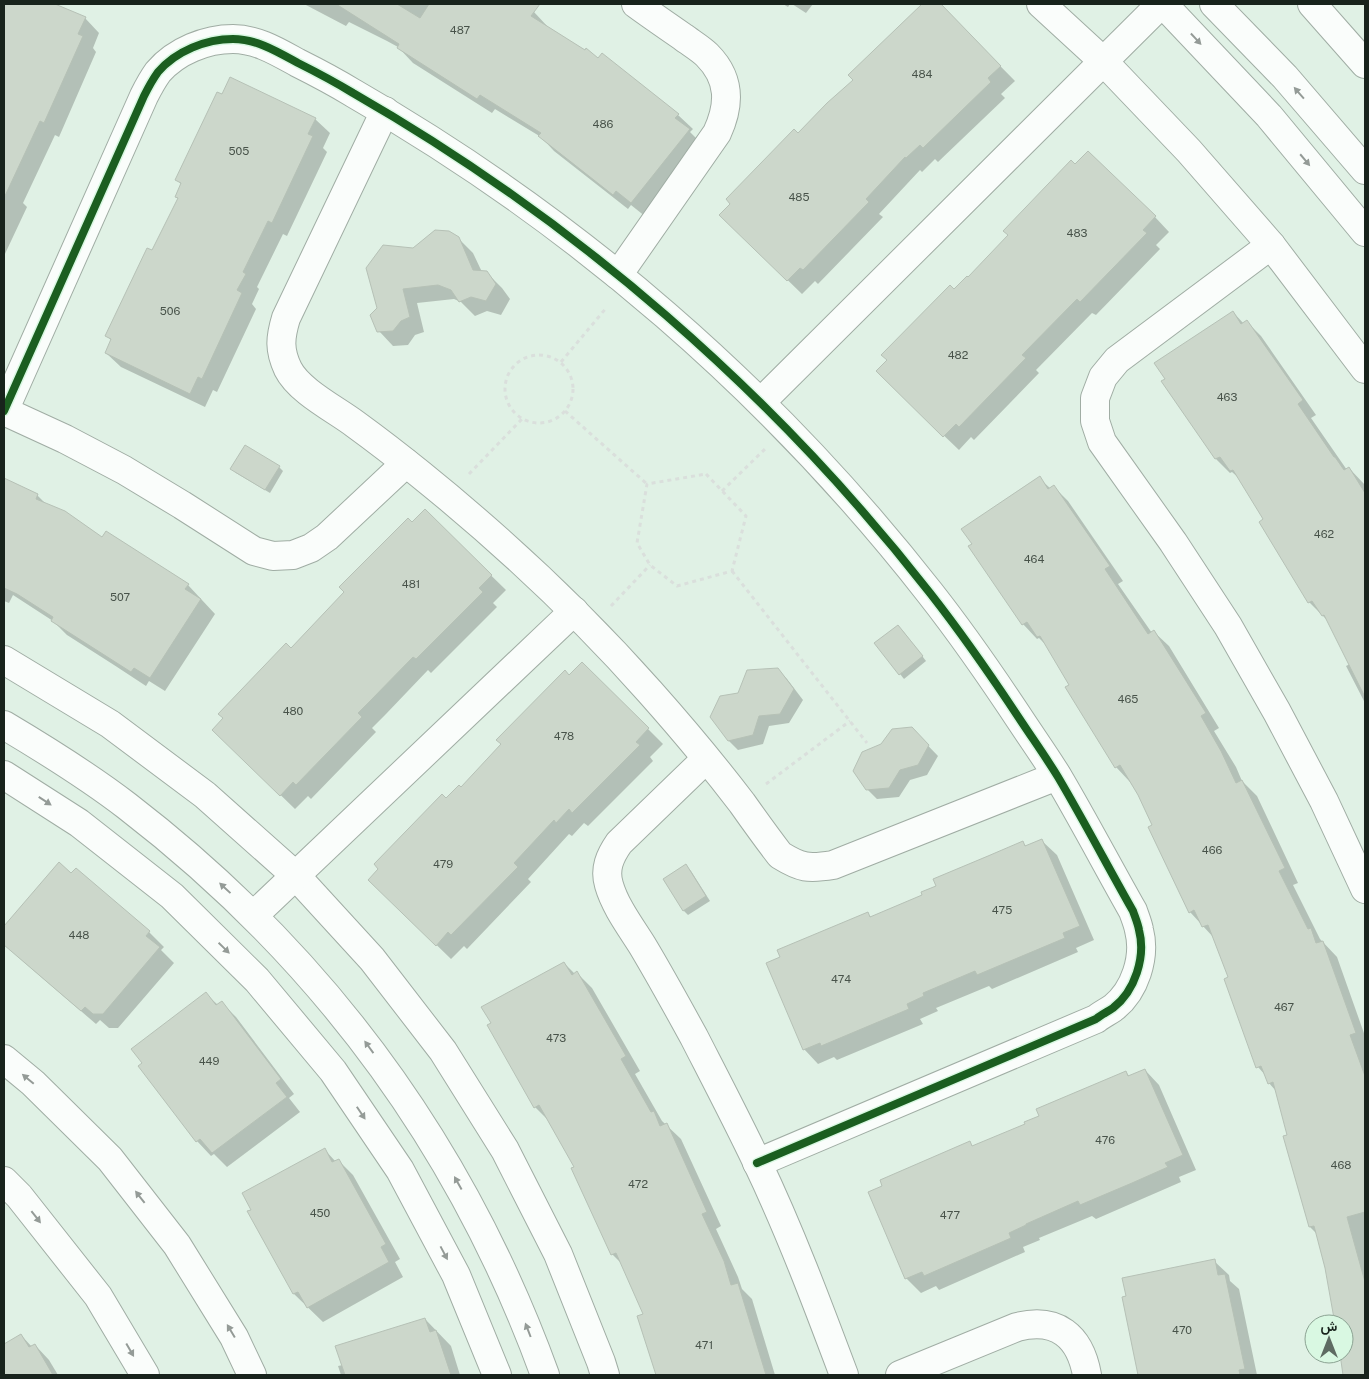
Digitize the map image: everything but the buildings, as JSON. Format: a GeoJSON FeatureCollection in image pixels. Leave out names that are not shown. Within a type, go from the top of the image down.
{"type":"FeatureCollection","features":[{"type":"Feature","properties":{"kind":"street"},"geometry":{"type":"LineString","coordinates":[[623,279],[717,133],[724,118],[727,102],[725,85],[718,70],[707,55],[636,4]]}},
{"type":"Feature","properties":{"kind":"street"},"geometry":{"type":"LineString","coordinates":[[1041,4],[1103,61],[1189,151],[1271,246],[1365,369]]}},
{"type":"Feature","properties":{"kind":"street"},"geometry":{"type":"LineString","coordinates":[[761,402],[1162,4],[1269,116],[1365,232]]}},
{"type":"Feature","properties":{"kind":"street"},"geometry":{"type":"LineString","coordinates":[[1214,4],[1285,77],[1365,170]]}},
{"type":"Feature","properties":{"kind":"street"},"geometry":{"type":"LineString","coordinates":[[1312,4],[1365,64]]}},
{"type":"Feature","properties":{"kind":"street"},"geometry":{"type":"LineString","coordinates":[[406,463],[327,536],[311,548],[293,555],[274,556],[254,551],[182,504],[124,470],[65,439],[4,411],[144,96],[159,71],[181,53],[207,42],[236,39],[264,45],[325,77],[385,111],[465,162],[543,216],[623,279],[695,341],[761,402],[786,428],[861,509],[931,594],[996,683],[1057,776],[1133,911],[1140,931],[1141,952],[1138,973],[1128,992],[1114,1008],[1096,1019],[757,1163]]}},
{"type":"Feature","properties":{"kind":"street"},"geometry":{"type":"LineString","coordinates":[[385,111],[286,318],[281,335],[282,354],[289,371],[300,386],[354,423],[448,496],[533,572],[582,620],[650,692],[741,802],[780,855],[796,864],[814,868],[833,865],[1057,776]]}},
{"type":"Feature","properties":{"kind":"street"},"geometry":{"type":"LineString","coordinates":[[1271,246],[1117,360],[1103,377],[1095,398],[1095,421],[1102,442],[1173,542],[1233,634],[1278,712],[1324,800],[1365,889]]}},
{"type":"Feature","properties":{"kind":"street"},"geometry":{"type":"LineString","coordinates":[[254,915],[582,620]]}},
{"type":"Feature","properties":{"kind":"street"},"geometry":{"type":"LineString","coordinates":[[4,660],[118,730],[205,795],[296,876],[372,959],[437,1044],[505,1150],[558,1254],[605,1375]]}},
{"type":"Feature","properties":{"kind":"street"},"geometry":{"type":"LineString","coordinates":[[4,725],[57,756],[126,805],[192,858],[254,915],[308,972],[358,1032],[404,1096],[446,1162],[484,1230],[516,1301],[545,1375]]}},
{"type":"Feature","properties":{"kind":"street"},"geometry":{"type":"LineString","coordinates":[[706,759],[619,843],[611,855],[607,869],[608,883],[613,897],[689,1028],[757,1163],[791,1240],[844,1375]]}},
{"type":"Feature","properties":{"kind":"street"},"geometry":{"type":"LineString","coordinates":[[4,774],[79,823],[172,896],[257,980],[333,1071],[400,1170],[456,1275],[497,1375]]}},
{"type":"Feature","properties":{"kind":"street"},"geometry":{"type":"LineString","coordinates":[[4,1059],[33,1083],[110,1159],[177,1245],[234,1337],[252,1375]]}},
{"type":"Feature","properties":{"kind":"street"},"geometry":{"type":"LineString","coordinates":[[4,1181],[19,1196],[98,1296],[145,1375]]}},
{"type":"Feature","properties":{"kind":"street"},"geometry":{"type":"LineString","coordinates":[[900,1375],[1017,1327],[1030,1324],[1045,1325],[1059,1329],[1070,1338],[1079,1349],[1085,1363],[1087,1375]]}},
{"type":"Feature","properties":{"kind":"path"},"geometry":{"type":"LineString","coordinates":[[561,362],[623,279]]}},
{"type":"Feature","properties":{"kind":"path"},"geometry":{"type":"LineString","coordinates":[[536,355],[550,356],[561,362],[570,373],[574,386],[572,399],[566,411],[555,420],[542,424],[528,422],[516,416],[508,405],[504,392],[506,378],[512,367],[523,358],[536,355]]}},
{"type":"Feature","properties":{"kind":"path"},"geometry":{"type":"LineString","coordinates":[[566,411],[647,484]]}},
{"type":"Feature","properties":{"kind":"path"},"geometry":{"type":"LineString","coordinates":[[448,496],[522,419]]}},
{"type":"Feature","properties":{"kind":"path"},"geometry":{"type":"LineString","coordinates":[[722,491],[786,428]]}},
{"type":"Feature","properties":{"kind":"path"},"geometry":{"type":"LineString","coordinates":[[647,484],[706,474],[746,516],[732,571]]}},
{"type":"Feature","properties":{"kind":"path"},"geometry":{"type":"LineString","coordinates":[[647,484],[637,543],[650,565],[677,586],[732,571]]}},
{"type":"Feature","properties":{"kind":"path"},"geometry":{"type":"LineString","coordinates":[[582,620],[650,565]]}},
{"type":"Feature","properties":{"kind":"path"},"geometry":{"type":"LineString","coordinates":[[732,571],[867,743]]}},
{"type":"Feature","properties":{"kind":"path"},"geometry":{"type":"LineString","coordinates":[[741,802],[850,721]]}},
{"type":"Feature","properties":{"kind":"cycle path"},"geometry":{"type":"LineString","coordinates":[[4,411],[152,81],[165,65],[183,52],[212,41],[233,39],[250,41],[267,47],[332,81],[435,143],[515,197],[592,254],[666,315],[737,380],[805,448],[869,519],[930,593],[966,641],[1058,777],[1133,911],[1141,940],[1140,962],[1133,983],[1121,1001],[1096,1019],[757,1163]]}}]}
